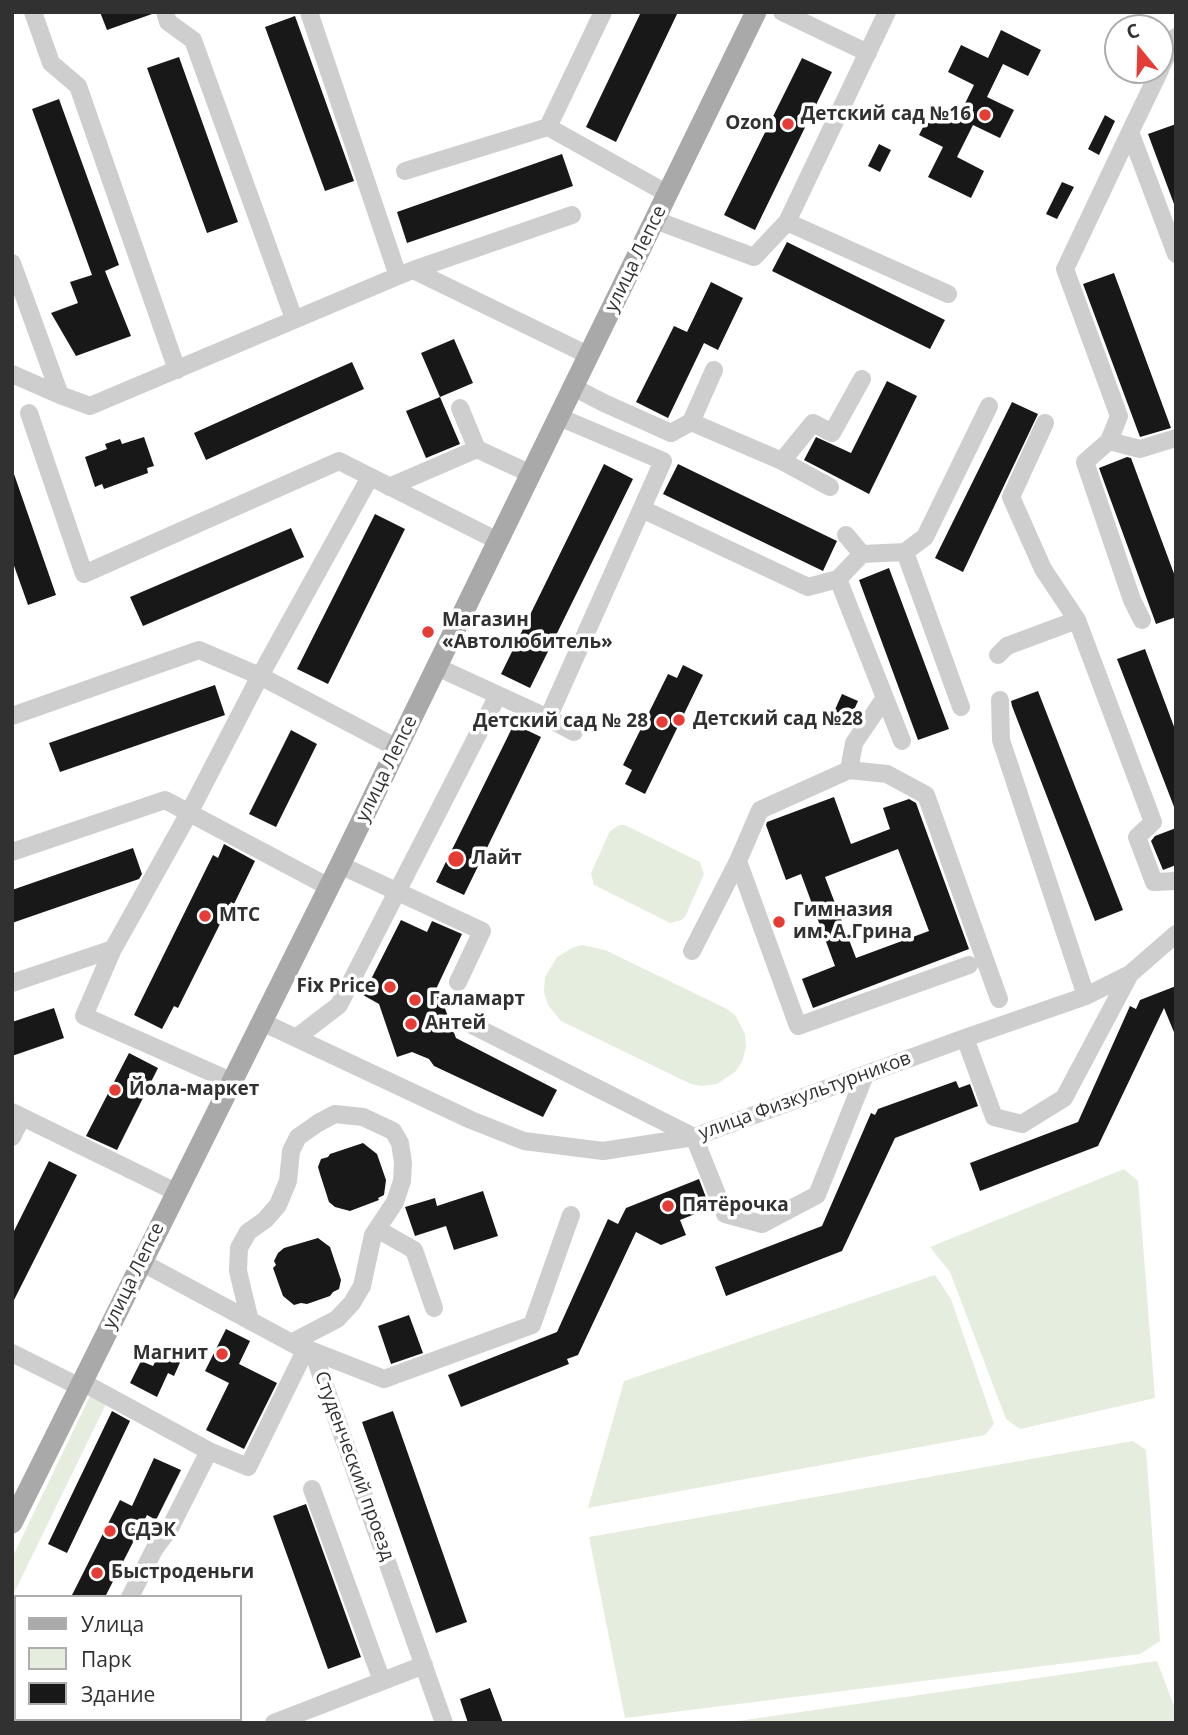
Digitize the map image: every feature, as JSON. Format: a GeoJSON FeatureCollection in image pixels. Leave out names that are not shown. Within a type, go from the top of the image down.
{"type":"FeatureCollection","features":[{"type":"Feature","properties":{"kind":"main road","name":"улица Лепсе"},"geometry":{"type":"LineString","coordinates":[[12,1523],[340,865],[756,12]]}},
{"type":"Feature","properties":{"kind":"street"},"geometry":{"type":"LineString","coordinates":[[33,12],[51,63],[78,86],[177,370]]}},
{"type":"Feature","properties":{"kind":"street"},"geometry":{"type":"LineString","coordinates":[[165,12],[169,22],[192,40],[294,319]]}},
{"type":"Feature","properties":{"kind":"street"},"geometry":{"type":"LineString","coordinates":[[309,12],[406,274],[588,355]]}},
{"type":"Feature","properties":{"kind":"street"},"geometry":{"type":"LineString","coordinates":[[548,127],[603,12]]}},
{"type":"Feature","properties":{"kind":"street"},"geometry":{"type":"LineString","coordinates":[[782,12],[868,52]]}},
{"type":"Feature","properties":{"kind":"street"},"geometry":{"type":"LineString","coordinates":[[655,220],[754,257],[787,222],[887,12]]}},
{"type":"Feature","properties":{"kind":"street"},"geometry":{"type":"LineString","coordinates":[[1142,620],[1132,600],[1085,462],[1109,441],[1119,416],[1065,269],[1153,84]]}},
{"type":"Feature","properties":{"kind":"street"},"geometry":{"type":"LineString","coordinates":[[405,171],[548,127],[668,194]]}},
{"type":"Feature","properties":{"kind":"street"},"geometry":{"type":"LineString","coordinates":[[1130,132],[1176,254]]}},
{"type":"Feature","properties":{"kind":"street"},"geometry":{"type":"LineString","coordinates":[[12,374],[90,406],[406,274],[572,215]]}},
{"type":"Feature","properties":{"kind":"street"},"geometry":{"type":"LineString","coordinates":[[787,222],[948,294]]}},
{"type":"Feature","properties":{"kind":"street"},"geometry":{"type":"LineString","coordinates":[[12,263],[60,395]]}},
{"type":"Feature","properties":{"kind":"street"},"geometry":{"type":"LineString","coordinates":[[573,387],[671,433],[691,422],[714,370]]}},
{"type":"Feature","properties":{"kind":"street"},"geometry":{"type":"LineString","coordinates":[[782,461],[813,423],[832,433],[862,379]]}},
{"type":"Feature","properties":{"kind":"street"},"geometry":{"type":"LineString","coordinates":[[642,509],[808,587],[838,579],[862,554],[905,552],[925,537],[989,406]]}},
{"type":"Feature","properties":{"kind":"street"},"geometry":{"type":"LineString","coordinates":[[460,408],[477,449],[531,474]]}},
{"type":"Feature","properties":{"kind":"street"},"geometry":{"type":"LineString","coordinates":[[29,413],[84,574],[339,461],[498,541]]}},
{"type":"Feature","properties":{"kind":"street"},"geometry":{"type":"LineString","coordinates":[[548,718],[663,461],[559,417]]}},
{"type":"Feature","properties":{"kind":"street"},"geometry":{"type":"LineString","coordinates":[[691,422],[782,461],[830,488]]}},
{"type":"Feature","properties":{"kind":"street"},"geometry":{"type":"LineString","coordinates":[[1045,423],[1011,497],[1042,569],[1077,620],[1153,821],[1137,837],[1154,882],[1176,881]]}},
{"type":"Feature","properties":{"kind":"street"},"geometry":{"type":"LineString","coordinates":[[1109,441],[1140,449],[1176,438]]}},
{"type":"Feature","properties":{"kind":"street"},"geometry":{"type":"LineString","coordinates":[[389,487],[477,449]]}},
{"type":"Feature","properties":{"kind":"street"},"geometry":{"type":"LineString","coordinates":[[233,1082],[84,1016],[113,949],[370,477]]}},
{"type":"Feature","properties":{"kind":"street"},"geometry":{"type":"LineString","coordinates":[[846,535],[862,554]]}},
{"type":"Feature","properties":{"kind":"street"},"geometry":{"type":"LineString","coordinates":[[905,552],[961,707]]}},
{"type":"Feature","properties":{"kind":"street"},"geometry":{"type":"LineString","coordinates":[[838,579],[902,741]]}},
{"type":"Feature","properties":{"kind":"street"},"geometry":{"type":"LineString","coordinates":[[998,655],[1007,646],[1077,620]]}},
{"type":"Feature","properties":{"kind":"street"},"geometry":{"type":"LineString","coordinates":[[12,716],[198,650],[260,676],[397,748]]}},
{"type":"Feature","properties":{"kind":"street"},"geometry":{"type":"LineString","coordinates":[[437,667],[574,732]]}},
{"type":"Feature","properties":{"kind":"street"},"geometry":{"type":"LineString","coordinates":[[296,1038],[339,1005],[498,695]]}},
{"type":"Feature","properties":{"kind":"street"},"geometry":{"type":"LineString","coordinates":[[849,770],[853,743],[884,699]]}},
{"type":"Feature","properties":{"kind":"street"},"geometry":{"type":"LineString","coordinates":[[1000,700],[1001,740],[1086,996]]}},
{"type":"Feature","properties":{"kind":"street"},"geometry":{"type":"LineString","coordinates":[[692,951],[738,861],[760,810],[849,770],[887,774],[926,796],[999,999]]}},
{"type":"Feature","properties":{"kind":"street"},"geometry":{"type":"LineString","coordinates":[[12,852],[165,800],[329,887]]}},
{"type":"Feature","properties":{"kind":"street"},"geometry":{"type":"LineString","coordinates":[[738,861],[798,1026],[969,965]]}},
{"type":"Feature","properties":{"kind":"street"},"geometry":{"type":"LineString","coordinates":[[340,865],[482,931],[458,982]]}},
{"type":"Feature","properties":{"kind":"street","name":"улица Физкультурников"},"geometry":{"type":"LineString","coordinates":[[262,1022],[471,1120],[524,1141],[603,1151],[694,1137],[1086,996],[1130,974],[1176,934]]}},
{"type":"Feature","properties":{"kind":"street"},"geometry":{"type":"LineString","coordinates":[[12,983],[113,949]]}},
{"type":"Feature","properties":{"kind":"street"},"geometry":{"type":"LineString","coordinates":[[965,1038],[994,1117],[1022,1124],[1064,1098],[1130,974]]}},
{"type":"Feature","properties":{"kind":"street"},"geometry":{"type":"LineString","coordinates":[[472,1025],[694,1137],[725,1213],[762,1224],[817,1195],[865,1075]]}},
{"type":"Feature","properties":{"kind":"street"},"geometry":{"type":"LineString","coordinates":[[12,1353],[209,1451],[248,1467],[298,1347],[337,1318],[352,1303],[366,1275],[369,1245],[395,1202],[402,1181],[400,1143],[393,1131],[363,1117],[335,1114],[299,1138],[290,1151],[288,1181],[278,1205],[265,1220],[248,1232],[239,1248],[238,1271],[250,1321]]}},
{"type":"Feature","properties":{"kind":"street"},"geometry":{"type":"LineString","coordinates":[[12,1137],[17,1115],[176,1192]]}},
{"type":"Feature","properties":{"kind":"street"},"geometry":{"type":"LineString","coordinates":[[298,1347],[384,1379],[532,1325],[570,1215]]}},
{"type":"Feature","properties":{"kind":"street"},"geometry":{"type":"LineString","coordinates":[[377,1229],[414,1250],[434,1308]]}},
{"type":"Feature","properties":{"kind":"street","name":"Студенческий проезд"},"geometry":{"type":"LineString","coordinates":[[141,1262],[314,1355],[336,1397],[444,1723]]}},
{"type":"Feature","properties":{"kind":"street"},"geometry":{"type":"LineString","coordinates":[[131,1595],[155,1548],[170,1528],[209,1451]]}},
{"type":"Feature","properties":{"kind":"street"},"geometry":{"type":"LineString","coordinates":[[313,1489],[382,1681]]}},
{"type":"Feature","properties":{"kind":"street"},"geometry":{"type":"LineString","coordinates":[[274,1723],[424,1665]]}},
{"type":"Feature","properties":{"kind":"green space"},"geometry":{"type":"Polygon","coordinates":[[[619,825],[625,825],[700,862],[704,874],[685,917],[681,920],[670,923],[594,885],[591,873],[610,831],[619,825]]]}},
{"type":"Feature","properties":{"kind":"green space"},"geometry":{"type":"Polygon","coordinates":[[[582,945],[605,950],[735,1015],[745,1034],[746,1047],[742,1062],[735,1072],[717,1084],[691,1084],[561,1021],[548,1005],[544,992],[545,977],[557,957],[582,945]]]}},
{"type":"Feature","properties":{"kind":"green space"},"geometry":{"type":"Polygon","coordinates":[[[1124,1169],[1138,1181],[1155,1398],[1020,1429],[1006,1419],[950,1272],[930,1247],[1124,1169]]]}},
{"type":"Feature","properties":{"kind":"green space"},"geometry":{"type":"Polygon","coordinates":[[[935,1275],[951,1299],[994,1424],[985,1435],[588,1508],[624,1381],[935,1275]]]}},
{"type":"Feature","properties":{"kind":"green space"},"geometry":{"type":"Polygon","coordinates":[[[93,1390],[109,1398],[12,1597],[12,1558],[93,1390]]]}},
{"type":"Feature","properties":{"kind":"green space"},"geometry":{"type":"Polygon","coordinates":[[[1133,1441],[1146,1450],[1160,1641],[1140,1654],[625,1718],[589,1537],[1133,1441]]]}},
{"type":"Feature","properties":{"kind":"green space"},"geometry":{"type":"Polygon","coordinates":[[[1157,1661],[1176,1706],[1176,1723],[724,1723],[1157,1661]]]}},
{"type":"Feature","properties":{"kind":"building"},"geometry":{"type":"Polygon","coordinates":[[[100,12],[152,12],[152,14],[107,30],[100,12]]]}},
{"type":"Feature","properties":{"kind":"building"},"geometry":{"type":"Polygon","coordinates":[[[641,12],[678,12],[616,142],[586,127],[641,12]]]}},
{"type":"Feature","properties":{"kind":"building"},"geometry":{"type":"Polygon","coordinates":[[[295,16],[354,181],[325,191],[265,27],[295,16]]]}},
{"type":"Feature","properties":{"kind":"building","name":"Детский сад №16"},"geometry":{"type":"Polygon","coordinates":[[[1001,30],[1041,50],[1028,76],[1003,64],[987,97],[1014,110],[1000,138],[973,125],[957,157],[984,171],[971,198],[928,177],[943,147],[919,135],[933,108],[957,120],[974,85],[948,72],[961,45],[988,58],[1001,30]]]}},
{"type":"Feature","properties":{"kind":"building"},"geometry":{"type":"Polygon","coordinates":[[[179,57],[238,222],[207,233],[147,68],[179,57]]]}},
{"type":"Feature","properties":{"kind":"building"},"geometry":{"type":"Polygon","coordinates":[[[802,58],[832,72],[755,230],[724,215],[802,58]]]}},
{"type":"Feature","properties":{"kind":"building"},"geometry":{"type":"Polygon","coordinates":[[[59,99],[119,265],[105,271],[131,336],[76,356],[51,313],[78,303],[70,282],[92,275],[32,109],[59,99]]]}},
{"type":"Feature","properties":{"kind":"building"},"geometry":{"type":"Polygon","coordinates":[[[1105,115],[1115,121],[1099,155],[1088,149],[1105,115]]]}},
{"type":"Feature","properties":{"kind":"building"},"geometry":{"type":"Polygon","coordinates":[[[1176,124],[1176,204],[1174,204],[1148,134],[1176,124]]]}},
{"type":"Feature","properties":{"kind":"building"},"geometry":{"type":"Polygon","coordinates":[[[879,144],[891,150],[880,172],[868,166],[879,144]]]}},
{"type":"Feature","properties":{"kind":"building"},"geometry":{"type":"Polygon","coordinates":[[[562,154],[573,186],[407,243],[397,212],[562,154]]]}},
{"type":"Feature","properties":{"kind":"building"},"geometry":{"type":"Polygon","coordinates":[[[1062,182],[1074,187],[1057,219],[1046,214],[1062,182]]]}},
{"type":"Feature","properties":{"kind":"building"},"geometry":{"type":"Polygon","coordinates":[[[787,242],[945,320],[930,349],[772,271],[787,242]]]}},
{"type":"Feature","properties":{"kind":"building"},"geometry":{"type":"Polygon","coordinates":[[[1114,273],[1171,428],[1140,437],[1083,284],[1114,273]]]}},
{"type":"Feature","properties":{"kind":"building"},"geometry":{"type":"Polygon","coordinates":[[[711,282],[743,298],[718,350],[704,343],[668,418],[636,402],[674,326],[687,332],[711,282]]]}},
{"type":"Feature","properties":{"kind":"building"},"geometry":{"type":"Polygon","coordinates":[[[454,339],[473,383],[440,397],[421,353],[454,339]]]}},
{"type":"Feature","properties":{"kind":"building"},"geometry":{"type":"Polygon","coordinates":[[[352,362],[364,389],[206,460],[194,433],[352,362]]]}},
{"type":"Feature","properties":{"kind":"building"},"geometry":{"type":"Polygon","coordinates":[[[887,381],[917,396],[869,494],[804,460],[816,437],[851,453],[887,381]]]}},
{"type":"Feature","properties":{"kind":"building"},"geometry":{"type":"Polygon","coordinates":[[[440,397],[460,444],[426,458],[406,411],[440,397]]]}},
{"type":"Feature","properties":{"kind":"building"},"geometry":{"type":"Polygon","coordinates":[[[1012,402],[1038,414],[963,572],[935,558],[1012,402]]]}},
{"type":"Feature","properties":{"kind":"building"},"geometry":{"type":"Polygon","coordinates":[[[144,437],[154,466],[147,468],[148,473],[104,489],[102,484],[95,487],[85,457],[107,449],[105,444],[120,439],[122,444],[144,437]]]}},
{"type":"Feature","properties":{"kind":"building"},"geometry":{"type":"Polygon","coordinates":[[[1127,457],[1131,458],[1176,579],[1176,617],[1156,624],[1099,468],[1127,457]]]}},
{"type":"Feature","properties":{"kind":"building"},"geometry":{"type":"Polygon","coordinates":[[[604,464],[633,479],[530,688],[501,674],[604,464]]]}},
{"type":"Feature","properties":{"kind":"building"},"geometry":{"type":"Polygon","coordinates":[[[678,464],[837,541],[823,571],[663,494],[678,464]]]}},
{"type":"Feature","properties":{"kind":"building"},"geometry":{"type":"Polygon","coordinates":[[[12,474],[56,595],[28,605],[12,560],[12,474]]]}},
{"type":"Feature","properties":{"kind":"building"},"geometry":{"type":"Polygon","coordinates":[[[375,514],[405,529],[328,684],[297,669],[375,514]]]}},
{"type":"Feature","properties":{"kind":"building"},"geometry":{"type":"Polygon","coordinates":[[[291,528],[304,557],[143,626],[130,597],[291,528]]]}},
{"type":"Feature","properties":{"kind":"building"},"geometry":{"type":"Polygon","coordinates":[[[889,568],[949,729],[918,740],[859,580],[889,568]]]}},
{"type":"Feature","properties":{"kind":"building"},"geometry":{"type":"Polygon","coordinates":[[[1145,649],[1176,732],[1176,812],[1117,659],[1145,649]]]}},
{"type":"Feature","properties":{"kind":"building","name":"Детский сад № 28"},"geometry":{"type":"Polygon","coordinates":[[[683,665],[703,675],[645,794],[625,784],[632,770],[623,765],[668,674],[677,678],[683,665]]]}},
{"type":"Feature","properties":{"kind":"building"},"geometry":{"type":"Polygon","coordinates":[[[215,685],[225,715],[60,772],[49,743],[215,685]]]}},
{"type":"Feature","properties":{"kind":"building"},"geometry":{"type":"Polygon","coordinates":[[[1038,691],[1123,910],[1095,921],[1012,706],[1011,701],[1038,691]]]}},
{"type":"Feature","properties":{"kind":"building"},"geometry":{"type":"Polygon","coordinates":[[[842,694],[858,701],[849,721],[833,714],[842,694]]]}},
{"type":"Feature","properties":{"kind":"building"},"geometry":{"type":"Polygon","coordinates":[[[514,724],[541,737],[464,895],[436,882],[514,724]]]}},
{"type":"Feature","properties":{"kind":"building"},"geometry":{"type":"Polygon","coordinates":[[[291,730],[317,744],[276,827],[249,814],[291,730]]]}},
{"type":"Feature","properties":{"kind":"building"},"geometry":{"type":"Polygon","coordinates":[[[834,797],[851,844],[890,829],[883,808],[909,799],[916,803],[969,949],[813,1008],[802,979],[835,966],[801,874],[786,880],[767,822],[834,797]],[[898,849],[825,877],[856,958],[929,931],[898,849]]]}},
{"type":"Feature","properties":{"kind":"building"},"geometry":{"type":"Polygon","coordinates":[[[1176,828],[1176,865],[1163,870],[1151,841],[1155,836],[1176,828]]]}},
{"type":"Feature","properties":{"kind":"building"},"geometry":{"type":"Polygon","coordinates":[[[224,844],[255,861],[234,904],[231,902],[178,1008],[174,1006],[162,1029],[134,1015],[213,855],[218,858],[224,844]]]}},
{"type":"Feature","properties":{"kind":"building"},"geometry":{"type":"Polygon","coordinates":[[[133,848],[142,874],[139,879],[12,923],[12,890],[133,848]]]}},
{"type":"Feature","properties":{"kind":"building"},"geometry":{"type":"Polygon","coordinates":[[[401,920],[427,932],[432,921],[462,934],[437,987],[456,1038],[557,1090],[543,1117],[434,1066],[429,1059],[412,1052],[397,1057],[379,1004],[363,995],[401,920]]]}},
{"type":"Feature","properties":{"kind":"building"},"geometry":{"type":"Polygon","coordinates":[[[1176,986],[1176,1037],[1164,1008],[1098,1146],[980,1191],[970,1163],[1078,1122],[1130,1006],[1136,1009],[1140,1000],[1176,986]]]}},
{"type":"Feature","properties":{"kind":"building"},"geometry":{"type":"Polygon","coordinates":[[[54,1008],[64,1038],[12,1056],[12,1022],[54,1008]]]}},
{"type":"Feature","properties":{"kind":"building"},"geometry":{"type":"Polygon","coordinates":[[[129,1053],[158,1068],[117,1150],[86,1136],[129,1053]]]}},
{"type":"Feature","properties":{"kind":"building"},"geometry":{"type":"Polygon","coordinates":[[[956,1081],[959,1088],[970,1084],[978,1106],[895,1138],[842,1251],[726,1296],[715,1267],[822,1226],[871,1113],[875,1115],[878,1109],[956,1081]]]}},
{"type":"Feature","properties":{"kind":"building"},"geometry":{"type":"Polygon","coordinates":[[[363,1143],[377,1154],[386,1180],[384,1195],[378,1198],[379,1200],[350,1211],[335,1207],[329,1202],[320,1174],[318,1167],[321,1159],[363,1143]]]}},
{"type":"Feature","properties":{"kind":"building"},"geometry":{"type":"Polygon","coordinates":[[[49,1161],[77,1175],[12,1304],[12,1235],[49,1161]]]}},
{"type":"Feature","properties":{"kind":"building"},"geometry":{"type":"Polygon","coordinates":[[[699,1179],[710,1208],[680,1220],[686,1235],[661,1245],[636,1232],[578,1355],[567,1359],[569,1364],[461,1407],[448,1375],[557,1332],[608,1219],[618,1224],[626,1208],[699,1179]]]}},
{"type":"Feature","properties":{"kind":"building"},"geometry":{"type":"Polygon","coordinates":[[[483,1191],[498,1236],[454,1250],[446,1226],[415,1236],[405,1207],[435,1198],[437,1206],[483,1191]]]}},
{"type":"Feature","properties":{"kind":"building"},"geometry":{"type":"Polygon","coordinates":[[[318,1238],[330,1247],[341,1280],[339,1289],[330,1296],[307,1304],[294,1305],[283,1296],[273,1268],[276,1265],[274,1261],[284,1248],[318,1238]]]}},
{"type":"Feature","properties":{"kind":"building"},"geometry":{"type":"Polygon","coordinates":[[[409,1315],[423,1353],[391,1364],[378,1326],[409,1315]]]}},
{"type":"Feature","properties":{"kind":"building"},"geometry":{"type":"Polygon","coordinates":[[[226,1329],[250,1341],[239,1364],[277,1383],[244,1449],[206,1430],[229,1383],[205,1371],[226,1329]]]}},
{"type":"Feature","properties":{"kind":"building"},"geometry":{"type":"Polygon","coordinates":[[[162,1348],[182,1358],[174,1376],[168,1373],[157,1397],[130,1383],[141,1361],[153,1366],[162,1348]]]}},
{"type":"Feature","properties":{"kind":"building"},"geometry":{"type":"Polygon","coordinates":[[[112,1411],[130,1421],[67,1553],[48,1544],[112,1411]]]}},
{"type":"Feature","properties":{"kind":"building"},"geometry":{"type":"Polygon","coordinates":[[[393,1411],[467,1622],[436,1633],[362,1422],[393,1411]]]}},
{"type":"Feature","properties":{"kind":"building"},"geometry":{"type":"Polygon","coordinates":[[[154,1458],[181,1470],[156,1520],[147,1515],[106,1595],[72,1595],[120,1500],[132,1506],[154,1458]]]}},
{"type":"Feature","properties":{"kind":"building"},"geometry":{"type":"Polygon","coordinates":[[[306,1504],[361,1657],[328,1669],[273,1516],[306,1504]]]}},
{"type":"Feature","properties":{"kind":"building"},"geometry":{"type":"Polygon","coordinates":[[[490,1688],[503,1723],[468,1723],[460,1699],[490,1688]]]}},
{"type":"Feature","properties":{"kind":"place","name":"Детский сад №16"},"geometry":{"type":"Point","coordinates":[985,115]}},
{"type":"Feature","properties":{"kind":"place","name":"Ozon"},"geometry":{"type":"Point","coordinates":[788,124]}},
{"type":"Feature","properties":{"kind":"place","name":"Магазин «Автолюбитель»"},"geometry":{"type":"Point","coordinates":[428,632]}},
{"type":"Feature","properties":{"kind":"place","name":"Детский сад №28"},"geometry":{"type":"Point","coordinates":[679,720]}},
{"type":"Feature","properties":{"kind":"place","name":"Детский сад № 28"},"geometry":{"type":"Point","coordinates":[662,722]}},
{"type":"Feature","properties":{"kind":"place","name":"Лайт"},"geometry":{"type":"Point","coordinates":[456,859]}},
{"type":"Feature","properties":{"kind":"place","name":"МТС"},"geometry":{"type":"Point","coordinates":[205,916]}},
{"type":"Feature","properties":{"kind":"place","name":"Гимназия им. А.Грина"},"geometry":{"type":"Point","coordinates":[779,922]}},
{"type":"Feature","properties":{"kind":"place","name":"Fix Price"},"geometry":{"type":"Point","coordinates":[390,987]}},
{"type":"Feature","properties":{"kind":"place","name":"Галамарт"},"geometry":{"type":"Point","coordinates":[415,1000]}},
{"type":"Feature","properties":{"kind":"place","name":"Антей"},"geometry":{"type":"Point","coordinates":[411,1024]}},
{"type":"Feature","properties":{"kind":"place","name":"Йола-маркет"},"geometry":{"type":"Point","coordinates":[115,1090]}},
{"type":"Feature","properties":{"kind":"place","name":"Пятёрочка"},"geometry":{"type":"Point","coordinates":[668,1206]}},
{"type":"Feature","properties":{"kind":"place","name":"Магнит"},"geometry":{"type":"Point","coordinates":[222,1354]}},
{"type":"Feature","properties":{"kind":"place","name":"СДЭК"},"geometry":{"type":"Point","coordinates":[110,1531]}},
{"type":"Feature","properties":{"kind":"place","name":"Быстроденьги"},"geometry":{"type":"Point","coordinates":[97,1573]}}]}
